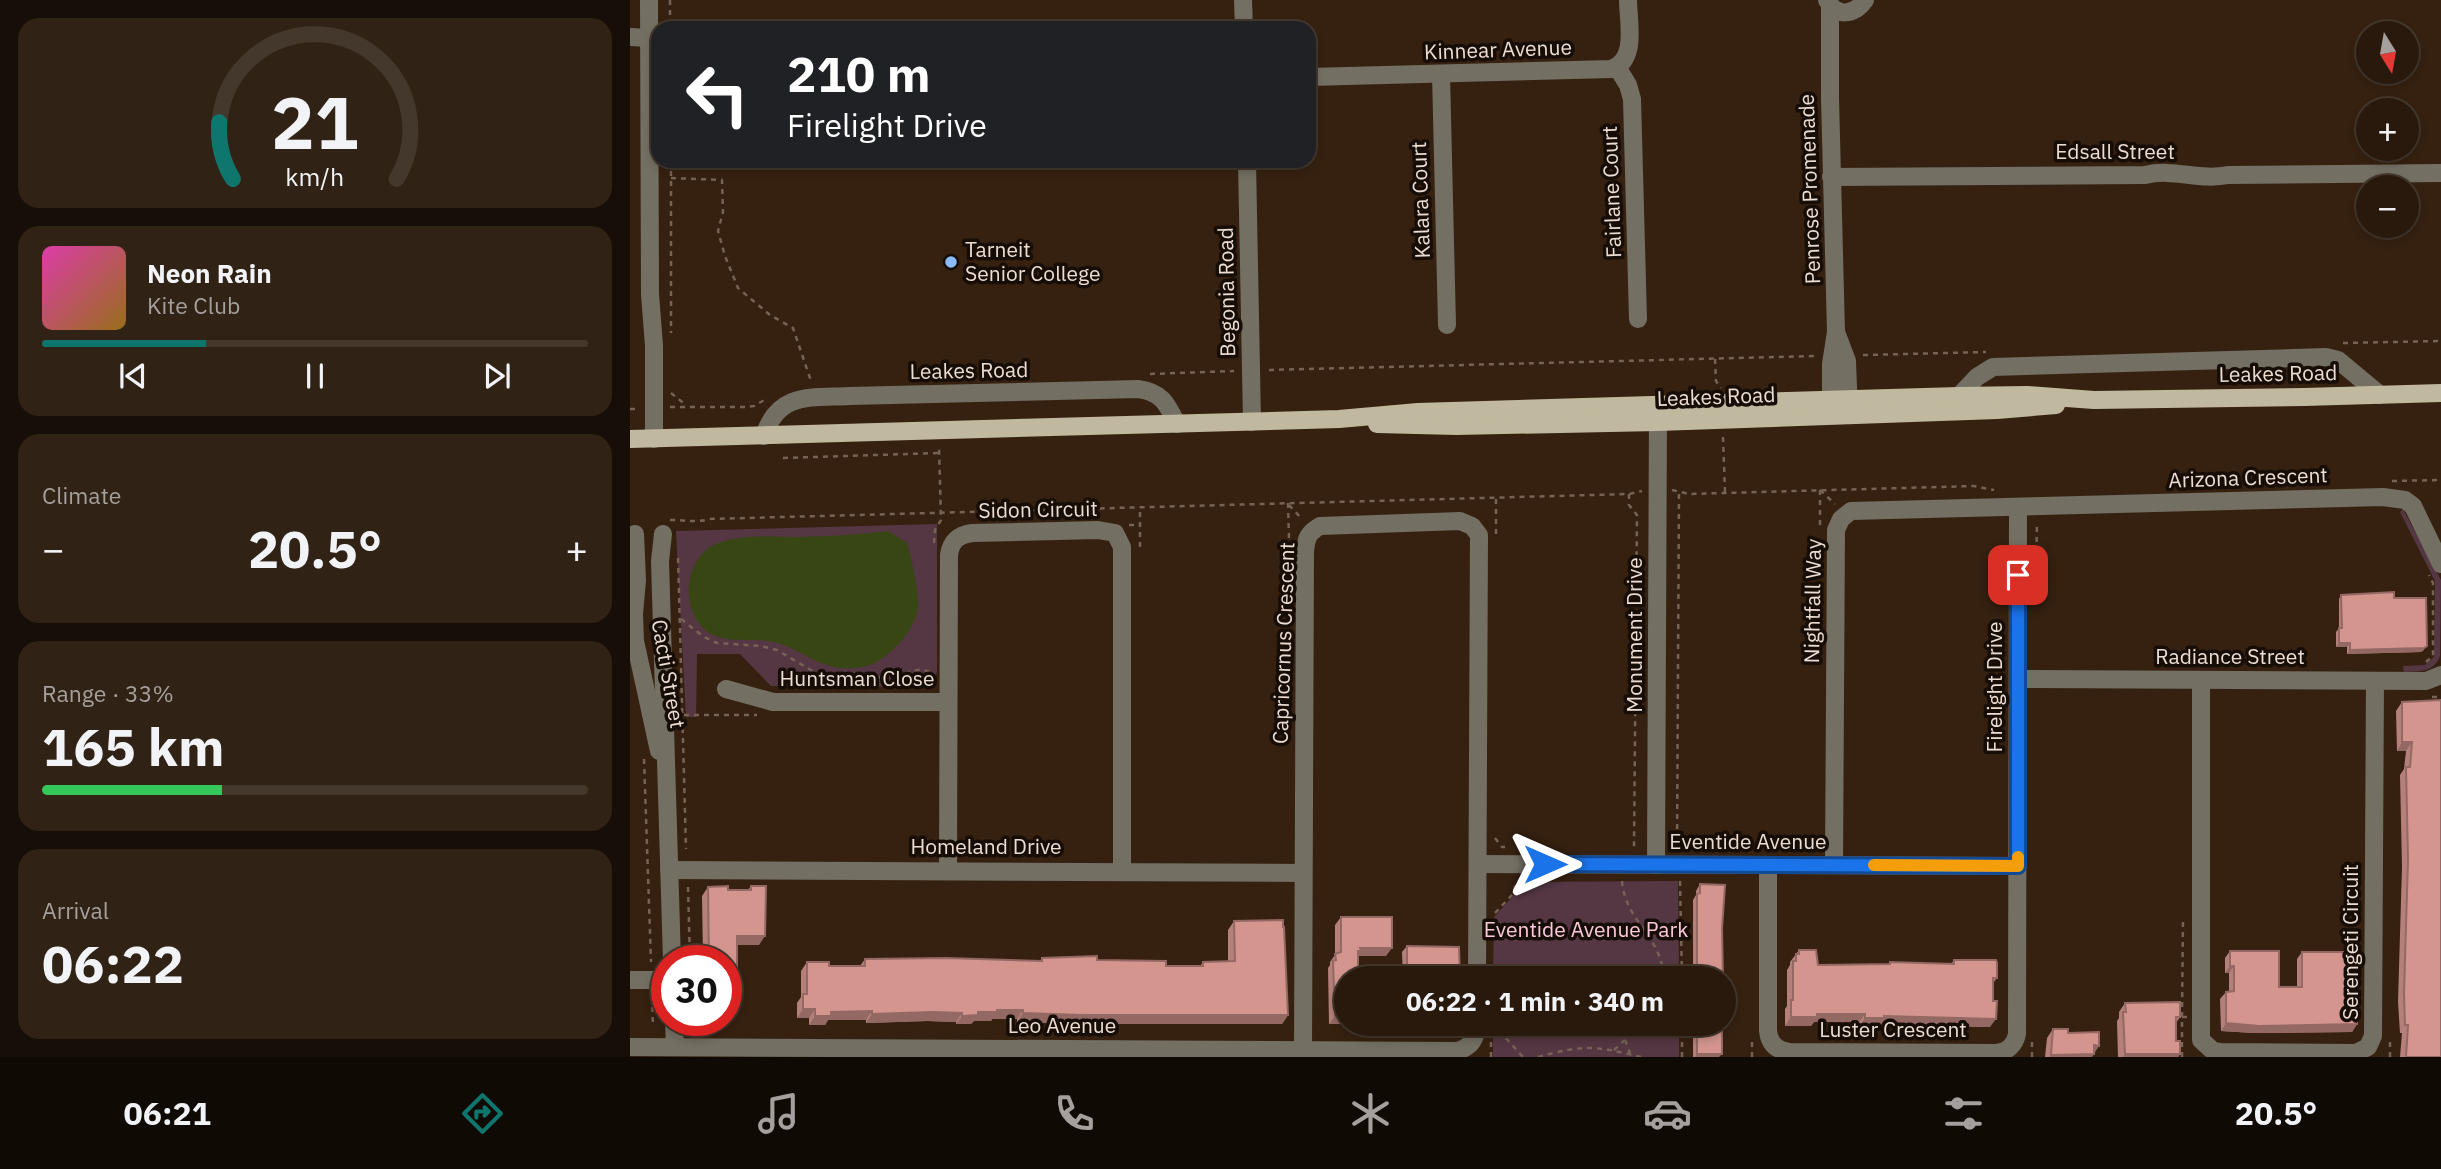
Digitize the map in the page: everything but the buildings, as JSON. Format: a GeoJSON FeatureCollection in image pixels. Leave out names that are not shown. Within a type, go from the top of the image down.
{"type":"FeatureCollection","features":[{"type":"Feature","properties":{"kind":"main road","name":"Leakes Road"},"geometry":{"type":"LineString","coordinates":[[630,439],[1252,422],[1339,419],[1418,412],[1658,413],[1840,407],[2021,408],[2094,400],[2441,393]]}},
{"type":"Feature","properties":{"kind":"main road","name":"Leakes Road"},"geometry":{"type":"LineString","coordinates":[[1840,407],[1959,396],[2027,395],[2094,400]]}},
{"type":"Feature","properties":{"kind":"street"},"geometry":{"type":"LineString","coordinates":[[649,0],[650,294],[654,346],[654,439]]}},
{"type":"Feature","properties":{"kind":"street"},"geometry":{"type":"LineString","coordinates":[[1243,0],[1244,21]]}},
{"type":"Feature","properties":{"kind":"street"},"geometry":{"type":"LineString","coordinates":[[1617,67],[1628,52],[1628,0]]}},
{"type":"Feature","properties":{"kind":"street"},"geometry":{"type":"LineString","coordinates":[[1828,3],[1838,12],[1863,4]]}},
{"type":"Feature","properties":{"kind":"street","name":"Penrose Promenade"},"geometry":{"type":"LineString","coordinates":[[1828,3],[1831,44],[1831,177],[1840,407]]}},
{"type":"Feature","properties":{"kind":"street"},"geometry":{"type":"LineString","coordinates":[[1831,44],[1863,4]]}},
{"type":"Feature","properties":{"kind":"street"},"geometry":{"type":"LineString","coordinates":[[630,37],[649,38]]}},
{"type":"Feature","properties":{"kind":"street","name":"Kinnear Avenue"},"geometry":{"type":"LineString","coordinates":[[1316,77],[1602,70],[1617,67]]}},
{"type":"Feature","properties":{"kind":"street","name":"Fairlane Court"},"geometry":{"type":"LineString","coordinates":[[1617,67],[1628,85],[1632,99],[1638,319]]}},
{"type":"Feature","properties":{"kind":"street","name":"Kalara Court"},"geometry":{"type":"LineString","coordinates":[[1441,74],[1447,324]]}},
{"type":"Feature","properties":{"kind":"street","name":"Begonia Road"},"geometry":{"type":"LineString","coordinates":[[1247,168],[1252,422]]}},
{"type":"Feature","properties":{"kind":"street","name":"Edsall Street"},"geometry":{"type":"LineString","coordinates":[[1831,177],[2145,175],[2161,172],[2210,178],[2228,175],[2441,173]]}},
{"type":"Feature","properties":{"kind":"street","name":"Leakes Road"},"geometry":{"type":"LineString","coordinates":[[1959,396],[1977,377],[1993,367],[2326,357],[2338,360],[2380,395]]}},
{"type":"Feature","properties":{"kind":"street","name":"Leakes Road"},"geometry":{"type":"LineString","coordinates":[[764,436],[769,421],[784,404],[824,397],[1138,389],[1159,395],[1177,424]]}},
{"type":"Feature","properties":{"kind":"street","name":"Monument Drive"},"geometry":{"type":"LineString","coordinates":[[1656,856],[1658,413]]}},
{"type":"Feature","properties":{"kind":"street","name":"Arizona Crescent"},"geometry":{"type":"LineString","coordinates":[[2018,507],[2383,497],[2399,499],[2413,506],[2434,568]]}},
{"type":"Feature","properties":{"kind":"street","name":"Firelight Drive"},"geometry":{"type":"LineString","coordinates":[[2018,507],[2018,866]]}},
{"type":"Feature","properties":{"kind":"street","name":"Nightfall Way"},"geometry":{"type":"LineString","coordinates":[[1834,865],[1838,524],[1845,515],[1856,511],[2018,507]]}},
{"type":"Feature","properties":{"kind":"street","name":"Capricornus Crescent"},"geometry":{"type":"LineString","coordinates":[[1303,1050],[1306,538],[1320,526],[1460,521],[1472,526],[1479,535],[1478,864]]}},
{"type":"Feature","properties":{"kind":"street","name":"Sidon Circuit"},"geometry":{"type":"LineString","coordinates":[[948,870],[951,544],[956,539],[972,533],[1098,530],[1115,533],[1122,547],[1122,871]]}},
{"type":"Feature","properties":{"kind":"street","name":"Cacti Street"},"geometry":{"type":"LineString","coordinates":[[635,534],[634,659],[665,779],[677,870],[673,945]]}},
{"type":"Feature","properties":{"kind":"street","name":"Cacti Street"},"geometry":{"type":"LineString","coordinates":[[663,534],[660,561],[667,736],[665,779]]}},
{"type":"Feature","properties":{"kind":"street"},"geometry":{"type":"LineString","coordinates":[[633,594],[662,592]]}},
{"type":"Feature","properties":{"kind":"street"},"geometry":{"type":"LineString","coordinates":[[634,659],[664,657]]}},
{"type":"Feature","properties":{"kind":"street","name":"Radiance Street"},"geometry":{"type":"LineString","coordinates":[[2018,679],[2426,681],[2441,675]]}},
{"type":"Feature","properties":{"kind":"street","name":"Serengeti Circuit"},"geometry":{"type":"LineString","coordinates":[[2201,680],[2201,1040],[2213,1051],[2220,1052],[2356,1053],[2363,1051],[2372,1041],[2375,681]]}},
{"type":"Feature","properties":{"kind":"street","name":"Huntsman Close"},"geometry":{"type":"LineString","coordinates":[[726,689],[773,702],[948,702]]}},
{"type":"Feature","properties":{"kind":"street","name":"Eventide Avenue"},"geometry":{"type":"LineString","coordinates":[[1478,864],[1656,856],[1768,865],[2018,866]]}},
{"type":"Feature","properties":{"kind":"street"},"geometry":{"type":"LineString","coordinates":[[1477,966],[1478,864]]}},
{"type":"Feature","properties":{"kind":"street","name":"Luster Crescent"},"geometry":{"type":"LineString","coordinates":[[1768,865],[1768,1030],[1775,1047],[1789,1052],[1982,1053],[2004,1052],[2016,1038],[2018,866]]}},
{"type":"Feature","properties":{"kind":"street","name":"Homeland Drive"},"geometry":{"type":"LineString","coordinates":[[677,870],[1303,873]]}},
{"type":"Feature","properties":{"kind":"street"},"geometry":{"type":"LineString","coordinates":[[630,980],[651,980]]}},
{"type":"Feature","properties":{"kind":"street"},"geometry":{"type":"LineString","coordinates":[[675,1036],[675,1047]]}},
{"type":"Feature","properties":{"kind":"street","name":"Leo Avenue"},"geometry":{"type":"LineString","coordinates":[[630,1047],[1457,1051],[1472,1043],[1474,1036]]}},
{"type":"Feature","properties":{"kind":"path"},"geometry":{"type":"LineString","coordinates":[[670,0],[670,21]]}},
{"type":"Feature","properties":{"kind":"path"},"geometry":{"type":"LineString","coordinates":[[671,168],[671,334]]}},
{"type":"Feature","properties":{"kind":"path"},"geometry":{"type":"LineString","coordinates":[[671,178],[722,180],[723,212],[718,231],[738,288],[770,315],[793,328],[813,384],[805,384]]}},
{"type":"Feature","properties":{"kind":"path"},"geometry":{"type":"LineString","coordinates":[[2344,343],[2441,341]]}},
{"type":"Feature","properties":{"kind":"path"},"geometry":{"type":"LineString","coordinates":[[1139,374],[1985,352]]}},
{"type":"Feature","properties":{"kind":"path"},"geometry":{"type":"LineString","coordinates":[[671,384],[672,407]]}},
{"type":"Feature","properties":{"kind":"path"},"geometry":{"type":"LineString","coordinates":[[630,409],[754,406],[774,392]]}},
{"type":"Feature","properties":{"kind":"path"},"geometry":{"type":"LineString","coordinates":[[671,393],[689,407]]}},
{"type":"Feature","properties":{"kind":"path"},"geometry":{"type":"LineString","coordinates":[[783,458],[939,453]]}},
{"type":"Feature","properties":{"kind":"path"},"geometry":{"type":"LineString","coordinates":[[2387,481],[2441,480]]}},
{"type":"Feature","properties":{"kind":"path"},"geometry":{"type":"LineString","coordinates":[[676,520],[690,523],[710,519],[1629,494],[1658,486],[1689,494],[1974,486],[2004,492]]}},
{"type":"Feature","properties":{"kind":"path"},"geometry":{"type":"LineString","coordinates":[[1820,490],[1820,524]]}},
{"type":"Feature","properties":{"kind":"path"},"geometry":{"type":"LineString","coordinates":[[1679,491],[1677,857],[1681,881],[1682,966]]}},
{"type":"Feature","properties":{"kind":"path"},"geometry":{"type":"LineString","coordinates":[[1629,494],[1629,505],[1637,515],[1634,848],[1656,856],[1677,857]]}},
{"type":"Feature","properties":{"kind":"path"},"geometry":{"type":"LineString","coordinates":[[1496,498],[1496,543]]}},
{"type":"Feature","properties":{"kind":"path"},"geometry":{"type":"LineString","coordinates":[[2036,522],[2036,573]]}},
{"type":"Feature","properties":{"kind":"path"},"geometry":{"type":"LineString","coordinates":[[678,557],[680,618],[677,870],[688,945]]}},
{"type":"Feature","properties":{"kind":"path"},"geometry":{"type":"LineString","coordinates":[[2424,664],[2433,656],[2434,568]]}},
{"type":"Feature","properties":{"kind":"path"},"geometry":{"type":"LineString","coordinates":[[680,618],[704,637],[717,643],[761,646],[777,650],[821,676],[835,679],[871,679],[919,670],[933,672]]}},
{"type":"Feature","properties":{"kind":"path"},"geometry":{"type":"LineString","coordinates":[[644,760],[657,945]]}},
{"type":"Feature","properties":{"kind":"path"},"geometry":{"type":"LineString","coordinates":[[1493,915],[1516,888],[1517,864],[1517,847],[1502,847],[1494,838]]}},
{"type":"Feature","properties":{"kind":"path"},"geometry":{"type":"LineString","coordinates":[[1622,881],[1626,904],[1660,955],[1661,966]]}},
{"type":"Feature","properties":{"kind":"path"},"geometry":{"type":"LineString","coordinates":[[2182,1057],[2182,1017],[2200,1017]]}},
{"type":"Feature","properties":{"kind":"path"},"geometry":{"type":"LineString","coordinates":[[1504,1036],[1523,1057]]}},
{"type":"Feature","properties":{"kind":"path"},"geometry":{"type":"LineString","coordinates":[[1614,1050],[1629,1036]]}},
{"type":"Feature","properties":{"kind":"path"},"geometry":{"type":"LineString","coordinates":[[1682,1036],[1682,1057]]}},
{"type":"Feature","properties":{"kind":"path"},"geometry":{"type":"LineString","coordinates":[[1625,1040],[1630,1054]]}},
{"type":"Feature","properties":{"kind":"path"},"geometry":{"type":"LineString","coordinates":[[1538,1057],[1575,1047],[1591,1046],[1641,1057]]}},
{"type":"Feature","properties":{"kind":"green space"},"geometry":{"type":"Polygon","coordinates":[[[2403,509],[2441,580],[2440,656],[2430,668],[2404,672],[2403,666],[2425,665],[2434,657],[2435,581],[2400,512],[2403,509]]]}},
{"type":"Feature","properties":{"kind":"green space"},"geometry":{"type":"Polygon","coordinates":[[[937,524],[937,673],[923,687],[771,686],[740,654],[697,654],[696,717],[686,717],[676,531],[937,524]]]}},
{"type":"Feature","properties":{"kind":"green space","name":"Eventide Avenue Park"},"geometry":{"type":"Polygon","coordinates":[[[1678,881],[1679,966],[1493,966],[1494,917],[1514,895],[1518,882],[1678,881]]]}},
{"type":"Feature","properties":{"kind":"green space"},"geometry":{"type":"Polygon","coordinates":[[[1493,1036],[1679,1036],[1679,1057],[1493,1057],[1493,1036]]]}},
{"type":"Feature","properties":{"kind":"shaded area"},"geometry":{"type":"Polygon","coordinates":[[[888,531],[907,543],[918,605],[909,631],[889,653],[875,663],[855,668],[834,667],[774,642],[719,637],[703,628],[695,618],[689,593],[693,568],[708,549],[719,543],[748,537],[832,536],[888,531]]]}},
{"type":"Feature","properties":{"kind":"slow traffic"},"geometry":{"type":"LineString","coordinates":[[1874,865],[2018,866],[2018,857]]}},
{"type":"Feature","properties":{"kind":"place","name":"Tarneit Senior College"},"geometry":{"type":"Point","coordinates":[951,262]}},
{"type":"Feature","properties":{"kind":"route"},"geometry":{"type":"LineString","coordinates":[[1545,864],[2018,866],[2018,575]]}}]}
